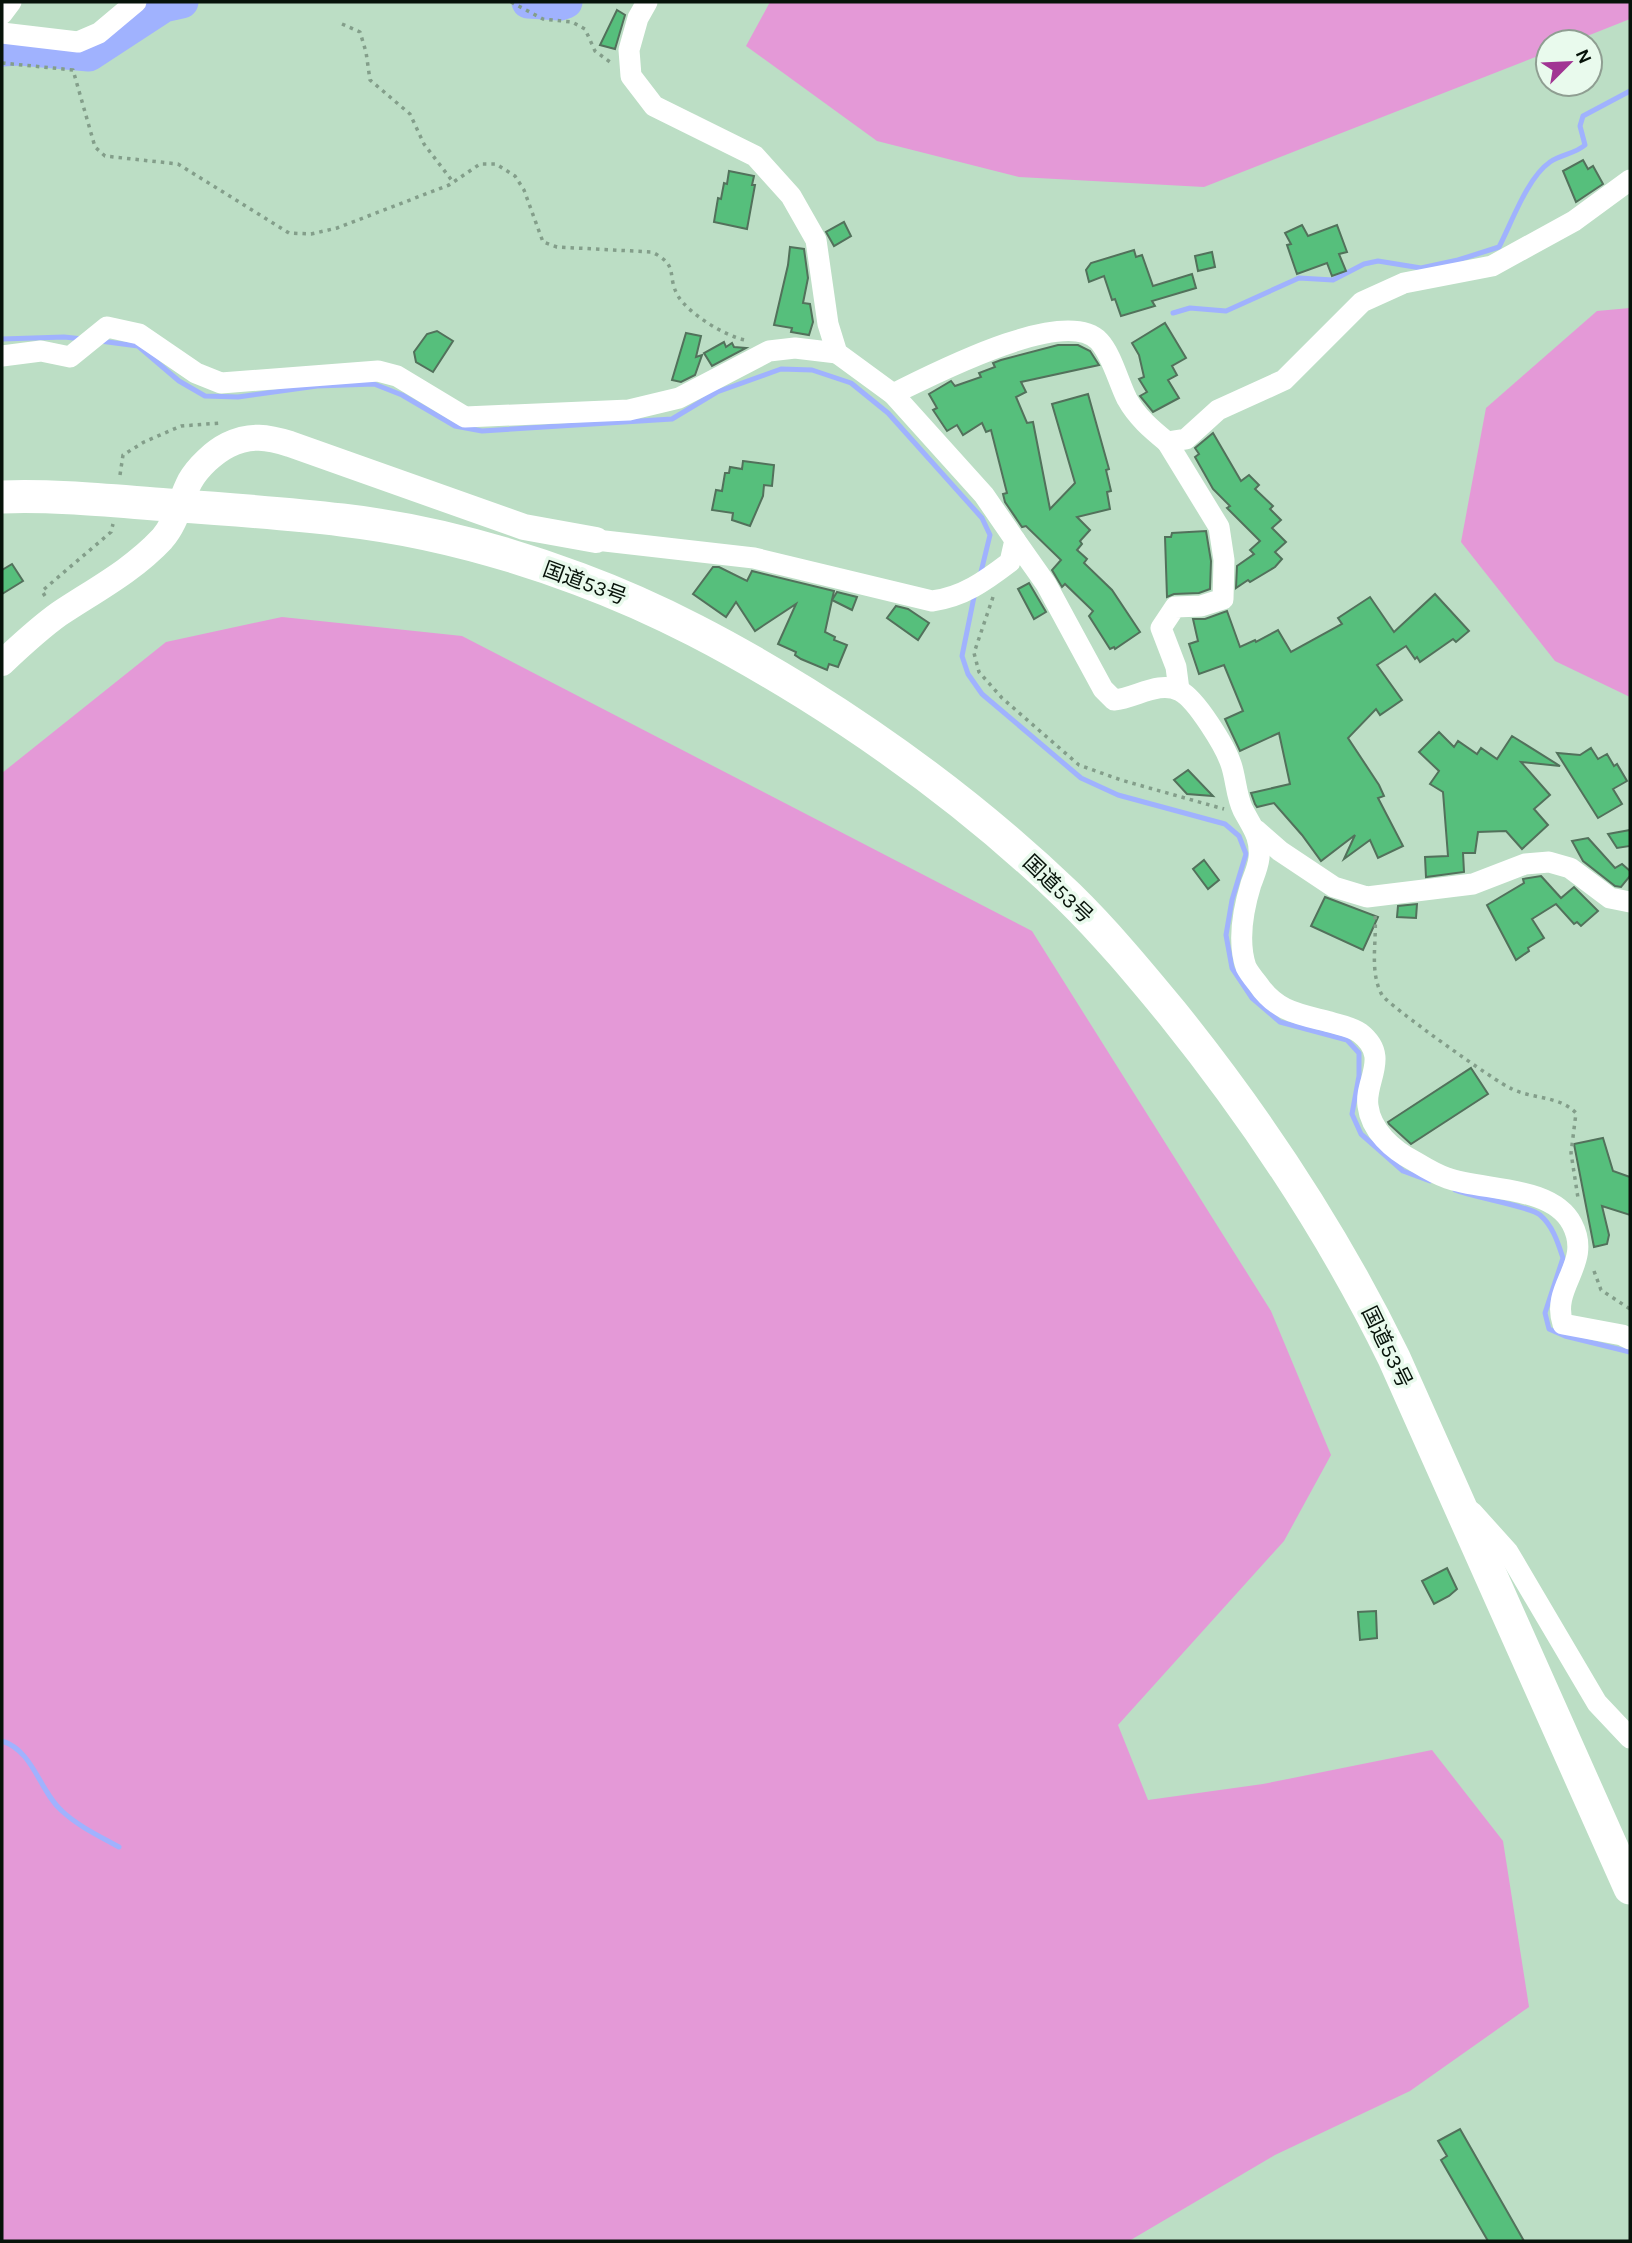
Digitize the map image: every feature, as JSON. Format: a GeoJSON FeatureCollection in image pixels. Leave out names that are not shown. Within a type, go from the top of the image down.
{"type":"FeatureCollection","features":[{"type":"Feature","properties":{"kind":"highway","name":"国道53号"},"geometry":{"type":"LineString","coordinates":[[2,497],[130,502],[345,520],[468,545],[574,577],[693,627],[767,670],[847,720],[962,804],[1018,850],[1070,898],[1151,988],[1233,1093],[1303,1196],[1368,1305],[1420,1415],[1630,1888]]}},
{"type":"Feature","properties":{"kind":"street"},"geometry":{"type":"LineString","coordinates":[[2,14],[11,2]]}},
{"type":"Feature","properties":{"kind":"street"},"geometry":{"type":"LineString","coordinates":[[2,33],[78,42],[99,33],[136,2]]}},
{"type":"Feature","properties":{"kind":"street"},"geometry":{"type":"LineString","coordinates":[[647,2],[638,18],[629,50],[631,76],[654,106],[755,156],[791,196],[816,240],[828,324],[837,353]]}},
{"type":"Feature","properties":{"kind":"street"},"geometry":{"type":"LineString","coordinates":[[1167,442],[1186,439],[1217,410],[1284,380],[1362,302],[1404,283],[1492,267],[1574,221],[1630,180]]}},
{"type":"Feature","properties":{"kind":"street"},"geometry":{"type":"LineString","coordinates":[[2,356],[41,351],[70,356],[107,327],[139,334],[196,373],[221,383],[378,371],[397,376],[465,417],[629,410],[679,398],[769,351],[795,348],[837,353],[893,394],[984,495],[1046,584],[1103,689],[1114,700],[1127,699],[1152,688],[1179,690],[1197,704],[1230,761],[1242,808],[1256,830],[1280,850],[1334,887],[1367,897],[1473,884],[1525,864],[1549,862],[1570,869],[1610,898],[1630,902]]}},
{"type":"Feature","properties":{"kind":"street"},"geometry":{"type":"LineString","coordinates":[[893,394],[962,360],[1025,337],[1067,331],[1084,333],[1101,343],[1128,400],[1146,425],[1167,442],[1219,527],[1224,560],[1223,599],[1200,606],[1175,607],[1161,628],[1176,667],[1179,690]]}},
{"type":"Feature","properties":{"kind":"street"},"geometry":{"type":"LineString","coordinates":[[2,663],[58,615],[120,576],[144,557],[165,536],[182,506],[190,481],[206,461],[227,445],[247,437],[267,437],[524,527],[596,540],[754,558],[932,601],[953,598],[967,591],[1010,562],[1015,540]]}},
{"type":"Feature","properties":{"kind":"street"},"geometry":{"type":"LineString","coordinates":[[1256,830],[1259,858],[1245,905],[1241,937],[1247,967],[1267,998],[1286,1011],[1346,1026],[1360,1033],[1372,1048],[1376,1068],[1367,1104],[1371,1120],[1381,1136],[1410,1159],[1447,1178],[1545,1199],[1561,1210],[1573,1227],[1579,1252],[1563,1292],[1559,1311],[1563,1324],[1630,1339]]}},
{"type":"Feature","properties":{"kind":"street"},"geometry":{"type":"LineString","coordinates":[[1452,1490],[1508,1552],[1597,1703],[1630,1738]]}},
{"type":"Feature","properties":{"kind":"path"},"geometry":{"type":"LineString","coordinates":[[510,2],[543,19],[572,22],[585,29],[594,51],[607,61],[630,66]]}},
{"type":"Feature","properties":{"kind":"path"},"geometry":{"type":"LineString","coordinates":[[342,24],[360,32],[370,79],[410,114],[425,144],[453,182]]}},
{"type":"Feature","properties":{"kind":"path"},"geometry":{"type":"LineString","coordinates":[[2,63],[73,70],[95,146],[104,156],[178,164],[289,233],[311,234],[337,228],[453,182],[480,164],[496,164],[515,176],[524,190],[543,242],[557,247],[652,252],[666,259],[678,296],[700,318],[730,337],[756,343],[769,351]]}},
{"type":"Feature","properties":{"kind":"path"},"geometry":{"type":"LineString","coordinates":[[999,570],[974,653],[979,672],[1002,698],[1079,765],[1219,809],[1242,808]]}},
{"type":"Feature","properties":{"kind":"path"},"geometry":{"type":"LineString","coordinates":[[1373,896],[1376,928],[1374,974],[1383,997],[1511,1089],[1568,1104],[1576,1113],[1571,1153],[1580,1206],[1573,1227]]}},
{"type":"Feature","properties":{"kind":"path"},"geometry":{"type":"LineString","coordinates":[[1579,1252],[1595,1272],[1601,1290],[1630,1309]]}},
{"type":"Feature","properties":{"kind":"shaded area"},"geometry":{"type":"Polygon","coordinates":[[[770,2],[1630,2],[1630,19],[1604,29],[1534,28],[1534,57],[1204,187],[1019,177],[877,141],[746,46],[770,2]]]}},
{"type":"Feature","properties":{"kind":"shaded area"},"geometry":{"type":"Polygon","coordinates":[[[1630,308],[1630,697],[1555,661],[1461,542],[1486,408],[1597,311],[1630,308]]]}},
{"type":"Feature","properties":{"kind":"shaded area"},"geometry":{"type":"Polygon","coordinates":[[[282,617],[462,636],[1032,931],[1271,1311],[1331,1455],[1284,1541],[1118,1725],[1148,1800],[1263,1784],[1432,1750],[1503,1841],[1529,2007],[1410,2091],[1275,2155],[1129,2241],[2,2241],[2,773],[166,642],[282,617]]]}},
{"type":"Feature","properties":{"kind":"building"},"geometry":{"type":"Polygon","coordinates":[[[617,10],[625,15],[615,49],[600,45],[617,10]]]}},
{"type":"Feature","properties":{"kind":"building"},"geometry":{"type":"Polygon","coordinates":[[[1583,160],[1588,169],[1593,166],[1603,184],[1576,202],[1563,171],[1583,160]]]}},
{"type":"Feature","properties":{"kind":"building"},"geometry":{"type":"Polygon","coordinates":[[[729,171],[754,176],[752,185],[755,185],[747,229],[714,222],[718,198],[721,199],[729,171]]]}},
{"type":"Feature","properties":{"kind":"building"},"geometry":{"type":"Polygon","coordinates":[[[844,222],[851,236],[834,246],[826,232],[844,222]]]}},
{"type":"Feature","properties":{"kind":"building"},"geometry":{"type":"Polygon","coordinates":[[[1302,225],[1308,236],[1337,225],[1347,252],[1339,254],[1346,271],[1332,276],[1327,263],[1297,274],[1287,245],[1291,244],[1285,233],[1302,225]]]}},
{"type":"Feature","properties":{"kind":"building"},"geometry":{"type":"Polygon","coordinates":[[[790,247],[804,249],[808,278],[803,303],[810,304],[813,322],[809,335],[774,325],[790,247]]]}},
{"type":"Feature","properties":{"kind":"building"},"geometry":{"type":"Polygon","coordinates":[[[1134,250],[1136,257],[1142,255],[1153,286],[1192,274],[1196,288],[1152,301],[1155,306],[1121,316],[1104,276],[1089,282],[1086,270],[1091,263],[1134,250]]]}},
{"type":"Feature","properties":{"kind":"building"},"geometry":{"type":"Polygon","coordinates":[[[1212,252],[1215,267],[1198,271],[1195,256],[1212,252]]]}},
{"type":"Feature","properties":{"kind":"building"},"geometry":{"type":"Polygon","coordinates":[[[1165,323],[1186,358],[1172,366],[1177,375],[1168,380],[1179,398],[1153,412],[1140,396],[1147,392],[1139,379],[1144,377],[1139,355],[1132,343],[1165,323]]]}},
{"type":"Feature","properties":{"kind":"building"},"geometry":{"type":"Polygon","coordinates":[[[437,331],[453,341],[433,372],[416,362],[414,352],[427,334],[437,331]]]}},
{"type":"Feature","properties":{"kind":"building"},"geometry":{"type":"Polygon","coordinates":[[[686,333],[701,336],[696,357],[702,355],[695,375],[681,382],[672,380],[686,333]]]}},
{"type":"Feature","properties":{"kind":"building"},"geometry":{"type":"Polygon","coordinates":[[[724,342],[726,347],[732,343],[734,347],[746,348],[712,366],[704,353],[724,342]]]}},
{"type":"Feature","properties":{"kind":"building"},"geometry":{"type":"Polygon","coordinates":[[[1058,345],[1078,345],[1090,351],[1099,365],[1021,382],[1026,392],[1016,397],[1027,423],[1033,422],[1050,509],[1075,483],[1052,404],[1088,394],[1109,469],[1106,470],[1111,491],[1107,492],[1110,509],[1077,517],[1090,530],[1080,541],[1082,544],[1077,550],[1087,559],[1084,563],[1112,590],[1140,632],[1115,649],[1110,649],[1089,616],[1093,611],[1065,584],[1062,587],[1052,570],[1061,560],[1026,526],[1022,527],[1005,502],[1003,494],[1007,493],[991,430],[986,432],[982,423],[963,435],[957,425],[947,431],[933,410],[937,408],[929,394],[951,381],[955,386],[981,377],[979,373],[995,367],[993,363],[1058,345]]]}},
{"type":"Feature","properties":{"kind":"building"},"geometry":{"type":"Polygon","coordinates":[[[1213,433],[1241,481],[1249,475],[1259,485],[1255,489],[1273,506],[1270,509],[1281,520],[1272,528],[1286,542],[1275,552],[1282,559],[1275,567],[1236,588],[1237,566],[1254,554],[1250,550],[1260,541],[1227,508],[1230,506],[1213,489],[1195,457],[1199,454],[1195,448],[1213,433]]]}},
{"type":"Feature","properties":{"kind":"building"},"geometry":{"type":"Polygon","coordinates":[[[743,461],[774,465],[772,486],[764,485],[763,496],[750,526],[732,520],[733,513],[712,510],[716,490],[722,491],[725,473],[729,473],[730,467],[742,469],[743,461]]]}},
{"type":"Feature","properties":{"kind":"building"},"geometry":{"type":"Polygon","coordinates":[[[1206,531],[1211,561],[1210,589],[1167,597],[1165,537],[1171,537],[1172,533],[1206,531]]]}},
{"type":"Feature","properties":{"kind":"building"},"geometry":{"type":"Polygon","coordinates":[[[12,564],[23,581],[2,594],[2,570],[12,564]]]}},
{"type":"Feature","properties":{"kind":"building"},"geometry":{"type":"Polygon","coordinates":[[[713,567],[719,567],[747,581],[752,571],[834,591],[825,632],[835,637],[834,640],[847,645],[838,667],[829,664],[827,670],[801,659],[795,655],[796,652],[778,644],[796,604],[755,631],[736,602],[726,617],[693,594],[713,567]]]}},
{"type":"Feature","properties":{"kind":"building"},"geometry":{"type":"Polygon","coordinates":[[[1029,583],[1046,612],[1034,619],[1018,589],[1029,583]]]}},
{"type":"Feature","properties":{"kind":"building"},"geometry":{"type":"Polygon","coordinates":[[[837,592],[857,597],[852,610],[832,600],[837,592]]]}},
{"type":"Feature","properties":{"kind":"building"},"geometry":{"type":"Polygon","coordinates":[[[1435,594],[1469,631],[1456,642],[1453,639],[1420,662],[1406,646],[1377,665],[1402,700],[1380,715],[1376,709],[1348,738],[1379,785],[1384,796],[1378,798],[1403,846],[1378,858],[1370,840],[1344,859],[1355,835],[1321,861],[1274,803],[1257,807],[1255,804],[1251,793],[1290,784],[1279,733],[1240,751],[1225,719],[1243,711],[1224,665],[1199,674],[1189,644],[1198,641],[1193,619],[1205,619],[1227,611],[1240,647],[1278,630],[1291,652],[1342,624],[1338,618],[1370,597],[1394,632],[1435,594]]]}},
{"type":"Feature","properties":{"kind":"building"},"geometry":{"type":"Polygon","coordinates":[[[896,606],[908,609],[929,623],[918,640],[887,618],[896,606]]]}},
{"type":"Feature","properties":{"kind":"building"},"geometry":{"type":"Polygon","coordinates":[[[1439,732],[1454,747],[1458,741],[1477,754],[1481,748],[1497,759],[1512,736],[1560,766],[1521,762],[1550,795],[1534,809],[1548,825],[1522,849],[1506,831],[1478,832],[1475,853],[1463,853],[1464,872],[1426,877],[1425,857],[1448,856],[1443,792],[1430,784],[1439,771],[1419,752],[1439,732]]]}},
{"type":"Feature","properties":{"kind":"building"},"geometry":{"type":"Polygon","coordinates":[[[1591,748],[1598,759],[1607,754],[1627,781],[1613,789],[1622,804],[1598,818],[1557,753],[1580,755],[1591,748]]]}},
{"type":"Feature","properties":{"kind":"building"},"geometry":{"type":"Polygon","coordinates":[[[1188,770],[1213,796],[1187,794],[1174,780],[1188,770]]]}},
{"type":"Feature","properties":{"kind":"building"},"geometry":{"type":"Polygon","coordinates":[[[1630,830],[1630,846],[1617,848],[1608,834],[1630,830]]]}},
{"type":"Feature","properties":{"kind":"building"},"geometry":{"type":"Polygon","coordinates":[[[1588,838],[1615,868],[1622,864],[1630,871],[1630,876],[1621,887],[1615,886],[1583,861],[1572,841],[1588,838]]]}},
{"type":"Feature","properties":{"kind":"building"},"geometry":{"type":"Polygon","coordinates":[[[1204,860],[1219,880],[1208,889],[1193,869],[1204,860]]]}},
{"type":"Feature","properties":{"kind":"building"},"geometry":{"type":"Polygon","coordinates":[[[1541,876],[1561,898],[1574,887],[1598,911],[1581,926],[1577,922],[1574,924],[1556,904],[1532,919],[1544,938],[1516,960],[1487,905],[1524,883],[1523,879],[1541,876]]]}},
{"type":"Feature","properties":{"kind":"building"},"geometry":{"type":"Polygon","coordinates":[[[1325,897],[1378,917],[1363,950],[1311,926],[1325,897]]]}},
{"type":"Feature","properties":{"kind":"building"},"geometry":{"type":"Polygon","coordinates":[[[1417,904],[1416,918],[1397,917],[1398,906],[1417,904]]]}},
{"type":"Feature","properties":{"kind":"building"},"geometry":{"type":"Polygon","coordinates":[[[1471,1068],[1488,1094],[1411,1144],[1389,1124],[1388,1122],[1471,1068]]]}},
{"type":"Feature","properties":{"kind":"building"},"geometry":{"type":"Polygon","coordinates":[[[1603,1138],[1613,1171],[1630,1177],[1630,1215],[1602,1206],[1609,1235],[1607,1244],[1594,1247],[1574,1144],[1603,1138]]]}},
{"type":"Feature","properties":{"kind":"building"},"geometry":{"type":"Polygon","coordinates":[[[1447,1568],[1457,1589],[1434,1604],[1422,1581],[1447,1568]]]}},
{"type":"Feature","properties":{"kind":"building"},"geometry":{"type":"Polygon","coordinates":[[[1376,1611],[1377,1638],[1360,1640],[1358,1612],[1376,1611]]]}},
{"type":"Feature","properties":{"kind":"building"},"geometry":{"type":"Polygon","coordinates":[[[1460,2129],[1524,2241],[1488,2241],[1441,2160],[1447,2156],[1438,2141],[1460,2129]]]}},
{"type":"Feature","properties":{"kind":"waterway"},"geometry":{"type":"LineString","coordinates":[[2,50],[89,55],[164,6],[182,2]]}},
{"type":"Feature","properties":{"kind":"waterway"},"geometry":{"type":"LineString","coordinates":[[528,2],[566,2]]}},
{"type":"Feature","properties":{"kind":"waterway"},"geometry":{"type":"LineString","coordinates":[[1173,313],[1190,308],[1226,311],[1299,278],[1333,280],[1364,264],[1378,261],[1421,268],[1499,247],[1527,189],[1542,169],[1554,159],[1585,145],[1580,126],[1583,116],[1630,91]]}},
{"type":"Feature","properties":{"kind":"waterway"},"geometry":{"type":"LineString","coordinates":[[2,339],[83,339]]}},
{"type":"Feature","properties":{"kind":"waterway"},"geometry":{"type":"LineString","coordinates":[[100,341],[138,346],[179,381],[205,396],[238,397],[317,386],[374,384],[402,395],[455,426],[482,431],[672,419],[717,392],[781,369],[812,370],[851,383],[888,413],[982,518],[990,535],[980,576]]}},
{"type":"Feature","properties":{"kind":"waterway"},"geometry":{"type":"LineString","coordinates":[[975,592],[962,656],[968,674],[982,694],[1081,778],[1118,795],[1225,824],[1239,836],[1246,854],[1232,900],[1226,935],[1232,968],[1252,998],[1280,1022],[1347,1040],[1359,1053],[1359,1076],[1352,1114],[1361,1134],[1403,1171],[1430,1181]]}},
{"type":"Feature","properties":{"kind":"waterway"},"geometry":{"type":"LineString","coordinates":[[1455,1190],[1526,1209],[1545,1219],[1552,1229],[1563,1258],[1545,1313],[1549,1329],[1565,1336],[1630,1352]]}},
{"type":"Feature","properties":{"kind":"waterway"},"geometry":{"type":"LineString","coordinates":[[2,1741],[22,1753],[47,1793],[62,1811],[119,1847]]}}]}
